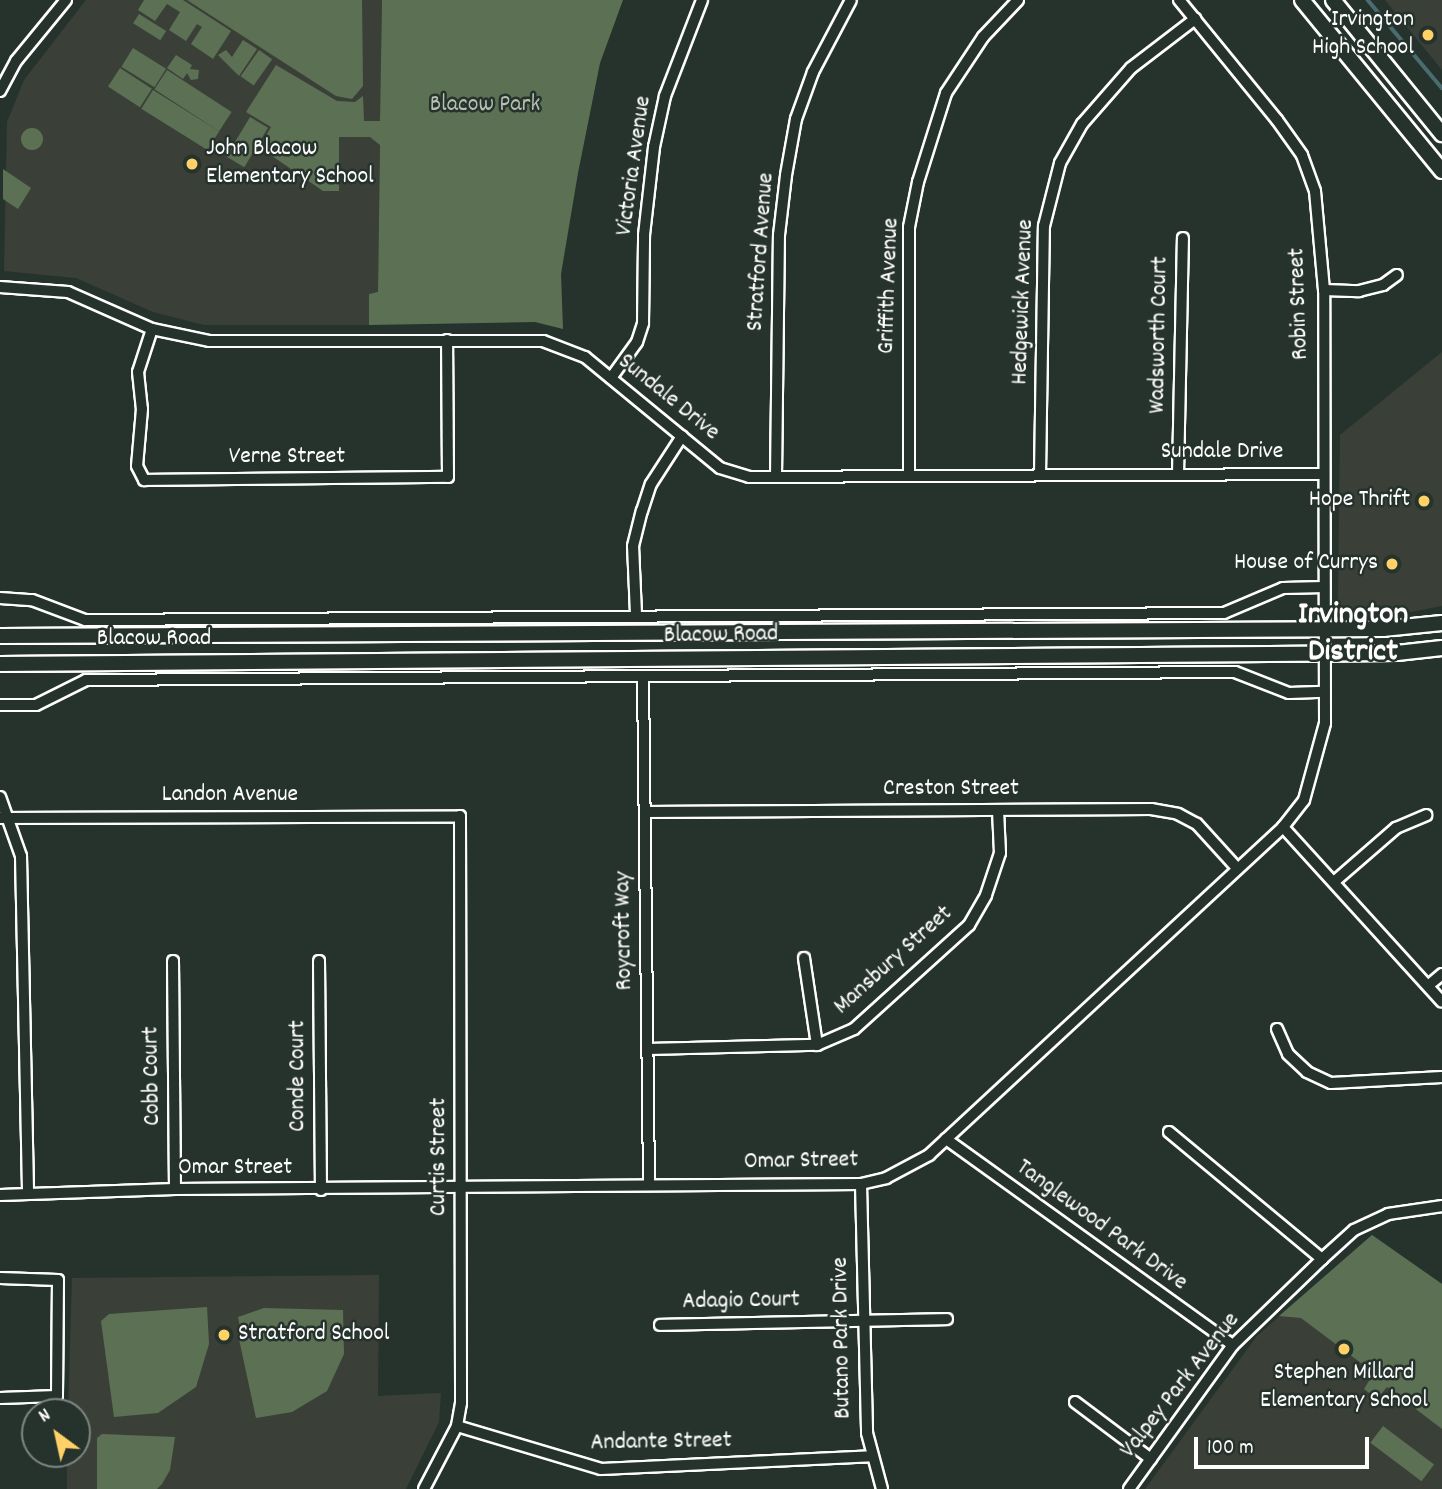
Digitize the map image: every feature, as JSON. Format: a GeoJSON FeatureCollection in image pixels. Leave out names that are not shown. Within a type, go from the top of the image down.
{"type":"FeatureCollection","features":[{"type":"Feature","properties":{"kind":"main road"},"geometry":{"type":"LineString","coordinates":[[1302,0],[1442,171]]}},
{"type":"Feature","properties":{"kind":"main road"},"geometry":{"type":"LineString","coordinates":[[1333,0],[1442,134]]}},
{"type":"Feature","properties":{"kind":"main road","name":"Blacow Road"},"geometry":{"type":"LineString","coordinates":[[0,636],[1323,629],[1442,623]]}},
{"type":"Feature","properties":{"kind":"main road","name":"Blacow Road"},"geometry":{"type":"LineString","coordinates":[[0,664],[1397,653],[1442,648]]}},
{"type":"Feature","properties":{"kind":"street","name":"Victoria Avenue"},"geometry":{"type":"LineString","coordinates":[[611,378],[637,342],[643,323],[643,235],[654,147],[665,96],[702,0]]}},
{"type":"Feature","properties":{"kind":"street","name":"Stratford Avenue"},"geometry":{"type":"LineString","coordinates":[[776,477],[779,235],[786,175],[796,119],[813,72],[851,0]]}},
{"type":"Feature","properties":{"kind":"street","name":"Griffith Avenue"},"geometry":{"type":"LineString","coordinates":[[909,476],[909,227],[918,183],[946,93],[983,37],[1018,0]]}},
{"type":"Feature","properties":{"kind":"street","name":"Robin Street"},"geometry":{"type":"LineString","coordinates":[[1179,0],[1302,155],[1315,191],[1324,290],[1323,652]]}},
{"type":"Feature","properties":{"kind":"street"},"geometry":{"type":"LineString","coordinates":[[0,91],[16,61],[61,2]]}},
{"type":"Feature","properties":{"kind":"street","name":"Hedgewick Avenue"},"geometry":{"type":"LineString","coordinates":[[1040,475],[1044,226],[1060,163],[1082,124],[1131,68],[1195,19]]}},
{"type":"Feature","properties":{"kind":"street","name":"Wadsworth Court"},"geometry":{"type":"LineString","coordinates":[[1178,474],[1183,238]]}},
{"type":"Feature","properties":{"kind":"street"},"geometry":{"type":"LineString","coordinates":[[1324,290],[1359,291],[1383,285],[1397,275]]}},
{"type":"Feature","properties":{"kind":"street","name":"Sundale Drive"},"geometry":{"type":"LineString","coordinates":[[0,287],[68,292],[152,329],[209,341],[543,341],[586,357],[720,468],[749,477],[1322,474]]}},
{"type":"Feature","properties":{"kind":"street","name":"Verne Street"},"geometry":{"type":"LineString","coordinates":[[152,329],[138,372],[142,409],[137,466],[144,480],[449,477],[447,340]]}},
{"type":"Feature","properties":{"kind":"street"},"geometry":{"type":"LineString","coordinates":[[636,614],[633,546],[642,511],[651,484],[682,436]]}},
{"type":"Feature","properties":{"kind":"street","name":"Blacow Road"},"geometry":{"type":"LineString","coordinates":[[0,597],[32,600],[85,620],[636,614],[1224,613],[1283,588],[1324,587]]}},
{"type":"Feature","properties":{"kind":"street","name":"Omar Street"},"geometry":{"type":"LineString","coordinates":[[0,1195],[176,1189],[461,1191],[649,1184],[861,1184],[907,1169],[946,1139],[1236,867],[1283,827],[1304,800],[1318,761],[1325,723],[1323,652]]}},
{"type":"Feature","properties":{"kind":"street","name":"Blacow Road"},"geometry":{"type":"LineString","coordinates":[[0,705],[36,705],[86,680],[1235,671],[1289,693],[1324,692]]}},
{"type":"Feature","properties":{"kind":"street","name":"Roycroft Way"},"geometry":{"type":"LineString","coordinates":[[643,677],[649,1184]]}},
{"type":"Feature","properties":{"kind":"street"},"geometry":{"type":"LineString","coordinates":[[0,797],[4,818],[21,856],[28,1194]]}},
{"type":"Feature","properties":{"kind":"street","name":"Creston Street"},"geometry":{"type":"LineString","coordinates":[[645,812],[1151,810],[1178,814],[1196,824],[1236,867]]}},
{"type":"Feature","properties":{"kind":"street","name":"Mansbury Street"},"geometry":{"type":"LineString","coordinates":[[648,1049],[817,1045],[854,1030],[969,925],[986,895],[1000,853],[998,811]]}},
{"type":"Feature","properties":{"kind":"street"},"geometry":{"type":"LineString","coordinates":[[1335,881],[1396,828],[1426,815]]}},
{"type":"Feature","properties":{"kind":"street","name":"Landon Avenue"},"geometry":{"type":"LineString","coordinates":[[4,818],[460,816]]}},
{"type":"Feature","properties":{"kind":"street","name":"Curtis Street"},"geometry":{"type":"LineString","coordinates":[[424,1489],[457,1426],[461,1403],[460,816]]}},
{"type":"Feature","properties":{"kind":"street"},"geometry":{"type":"LineString","coordinates":[[1283,827],[1335,881],[1442,1002]]}},
{"type":"Feature","properties":{"kind":"street"},"geometry":{"type":"LineString","coordinates":[[804,958],[817,1045]]}},
{"type":"Feature","properties":{"kind":"street","name":"Cobb Court"},"geometry":{"type":"LineString","coordinates":[[173,961],[176,1189]]}},
{"type":"Feature","properties":{"kind":"street","name":"Conde Court"},"geometry":{"type":"LineString","coordinates":[[319,961],[321,1190]]}},
{"type":"Feature","properties":{"kind":"street"},"geometry":{"type":"LineString","coordinates":[[1429,985],[1442,974]]}},
{"type":"Feature","properties":{"kind":"street"},"geometry":{"type":"LineString","coordinates":[[1277,1029],[1288,1054],[1307,1072],[1331,1083],[1442,1077]]}},
{"type":"Feature","properties":{"kind":"street"},"geometry":{"type":"LineString","coordinates":[[1169,1132],[1322,1259]]}},
{"type":"Feature","properties":{"kind":"street","name":"Tanglewood Park Drive"},"geometry":{"type":"LineString","coordinates":[[946,1139],[1233,1345]]}},
{"type":"Feature","properties":{"kind":"street","name":"Butano Park Drive"},"geometry":{"type":"LineString","coordinates":[[861,1184],[867,1433],[882,1489]]}},
{"type":"Feature","properties":{"kind":"street","name":"Valpey Park Avenue"},"geometry":{"type":"LineString","coordinates":[[1129,1489],[1233,1345],[1354,1230],[1388,1213],[1442,1206]]}},
{"type":"Feature","properties":{"kind":"street"},"geometry":{"type":"LineString","coordinates":[[0,1278],[58,1280],[57,1396],[0,1398]]}},
{"type":"Feature","properties":{"kind":"street","name":"Adagio Court"},"geometry":{"type":"LineString","coordinates":[[660,1325],[947,1319]]}},
{"type":"Feature","properties":{"kind":"street"},"geometry":{"type":"LineString","coordinates":[[1075,1402],[1151,1459]]}},
{"type":"Feature","properties":{"kind":"street","name":"Andante Street"},"geometry":{"type":"LineString","coordinates":[[457,1426],[601,1469],[872,1456]]}},
{"type":"Feature","properties":{"kind":"shaded area","name":"John Blacow Elementary School"},"geometry":{"type":"Polygon","coordinates":[[[86,0],[382,0],[378,293],[369,294],[369,325],[204,325],[153,312],[76,278],[4,271],[7,122],[24,80],[86,0]]]}},
{"type":"Feature","properties":{"kind":"shaded area","name":"Irvington High School"},"geometry":{"type":"Polygon","coordinates":[[[1385,0],[1442,0],[1442,70],[1385,0]]]}},
{"type":"Feature","properties":{"kind":"shaded area"},"geometry":{"type":"Polygon","coordinates":[[[1442,352],[1442,606],[1411,612],[1349,613],[1338,606],[1340,435],[1442,352]]]}},
{"type":"Feature","properties":{"kind":"shaded area","name":"Stephen Millard Elementary School"},"geometry":{"type":"Polygon","coordinates":[[[1372,1235],[1442,1284],[1442,1489],[1145,1489],[1257,1336],[1372,1235]]]}},
{"type":"Feature","properties":{"kind":"shaded area","name":"Stratford School"},"geometry":{"type":"Polygon","coordinates":[[[379,1275],[378,1396],[441,1393],[439,1422],[406,1489],[67,1489],[67,1468],[91,1468],[91,1398],[68,1398],[72,1278],[379,1275]]]}},
{"type":"Feature","properties":{"kind":"green space"},"geometry":{"type":"Polygon","coordinates":[[[144,0],[183,0],[231,31],[213,59],[191,44],[202,27],[197,24],[186,41],[169,30],[180,12],[167,4],[155,21],[138,10],[144,0]]]}},
{"type":"Feature","properties":{"kind":"green space"},"geometry":{"type":"Polygon","coordinates":[[[187,0],[362,0],[363,86],[352,99],[336,96],[187,0]]]}},
{"type":"Feature","properties":{"kind":"green space","name":"Blacow Park"},"geometry":{"type":"Polygon","coordinates":[[[382,0],[623,0],[600,63],[578,173],[561,274],[563,329],[535,322],[369,325],[369,294],[378,292],[380,145],[370,137],[339,137],[339,191],[323,191],[259,147],[271,127],[246,112],[276,65],[337,101],[355,102],[363,96],[364,121],[380,121],[382,0]]]}},
{"type":"Feature","properties":{"kind":"green space"},"geometry":{"type":"Polygon","coordinates":[[[139,14],[166,31],[160,40],[133,23],[139,14]]]}},
{"type":"Feature","properties":{"kind":"green space"},"geometry":{"type":"Polygon","coordinates":[[[243,40],[257,49],[239,76],[218,55],[226,50],[232,57],[243,40]]]}},
{"type":"Feature","properties":{"kind":"green space"},"geometry":{"type":"Polygon","coordinates":[[[133,48],[166,69],[154,87],[121,67],[133,48]]]}},
{"type":"Feature","properties":{"kind":"green space"},"geometry":{"type":"Polygon","coordinates":[[[259,50],[272,59],[254,85],[241,76],[259,50]]]}},
{"type":"Feature","properties":{"kind":"green space"},"geometry":{"type":"Polygon","coordinates":[[[176,55],[192,65],[190,69],[199,70],[198,79],[191,80],[187,73],[183,79],[167,68],[176,55]]]}},
{"type":"Feature","properties":{"kind":"green space"},"geometry":{"type":"Polygon","coordinates":[[[120,68],[152,89],[140,107],[108,86],[120,68]]]}},
{"type":"Feature","properties":{"kind":"green space"},"geometry":{"type":"Polygon","coordinates":[[[167,70],[232,112],[219,131],[154,89],[167,70]]]}},
{"type":"Feature","properties":{"kind":"green space"},"geometry":{"type":"Polygon","coordinates":[[[153,90],[219,131],[207,150],[141,109],[153,90]]]}},
{"type":"Feature","properties":{"kind":"green space"},"geometry":{"type":"Polygon","coordinates":[[[250,117],[268,128],[244,167],[226,156],[250,117]]]}},
{"type":"Feature","properties":{"kind":"green space"},"geometry":{"type":"Polygon","coordinates":[[[32,128],[40,131],[43,139],[40,147],[32,150],[24,147],[21,139],[24,131],[32,128]]]}},
{"type":"Feature","properties":{"kind":"green space"},"geometry":{"type":"Polygon","coordinates":[[[3,169],[31,188],[18,209],[3,199],[3,169]]]}},
{"type":"Feature","properties":{"kind":"green space"},"geometry":{"type":"Polygon","coordinates":[[[1372,1235],[1442,1284],[1442,1429],[1387,1387],[1377,1399],[1364,1389],[1378,1367],[1373,1372],[1301,1318],[1279,1316],[1372,1235]]]}},
{"type":"Feature","properties":{"kind":"green space"},"geometry":{"type":"Polygon","coordinates":[[[207,1307],[209,1344],[196,1387],[158,1413],[114,1417],[101,1321],[109,1314],[207,1307]]]}},
{"type":"Feature","properties":{"kind":"green space"},"geometry":{"type":"Polygon","coordinates":[[[264,1308],[343,1310],[344,1354],[327,1391],[292,1412],[256,1418],[239,1339],[242,1338],[238,1317],[264,1308]]]}},
{"type":"Feature","properties":{"kind":"green space"},"geometry":{"type":"Polygon","coordinates":[[[1383,1426],[1434,1465],[1421,1481],[1370,1443],[1383,1426]]]}},
{"type":"Feature","properties":{"kind":"green space"},"geometry":{"type":"Polygon","coordinates":[[[102,1434],[175,1437],[170,1470],[162,1484],[157,1489],[97,1489],[97,1438],[102,1434]]]}},
{"type":"Feature","properties":{"kind":"waterway"},"geometry":{"type":"LineString","coordinates":[[1368,0],[1442,88]]}},
{"type":"Feature","properties":{"kind":"place","name":"Irvington High School"},"geometry":{"type":"Point","coordinates":[1428,35]}},
{"type":"Feature","properties":{"kind":"place","name":"John Blacow Elementary School"},"geometry":{"type":"Point","coordinates":[192,164]}},
{"type":"Feature","properties":{"kind":"place","name":"Hope Thrift"},"geometry":{"type":"Point","coordinates":[1424,501]}},
{"type":"Feature","properties":{"kind":"place","name":"House of Currys"},"geometry":{"type":"Point","coordinates":[1392,564]}},
{"type":"Feature","properties":{"kind":"place","name":"Stratford School"},"geometry":{"type":"Point","coordinates":[224,1335]}},
{"type":"Feature","properties":{"kind":"place","name":"Stephen Millard Elementary School"},"geometry":{"type":"Point","coordinates":[1344,1349]}},
{"type":"Feature","properties":{"kind":"district","name":"Irvington District"},"geometry":{"type":"Point","coordinates":[1353,636]}}]}
